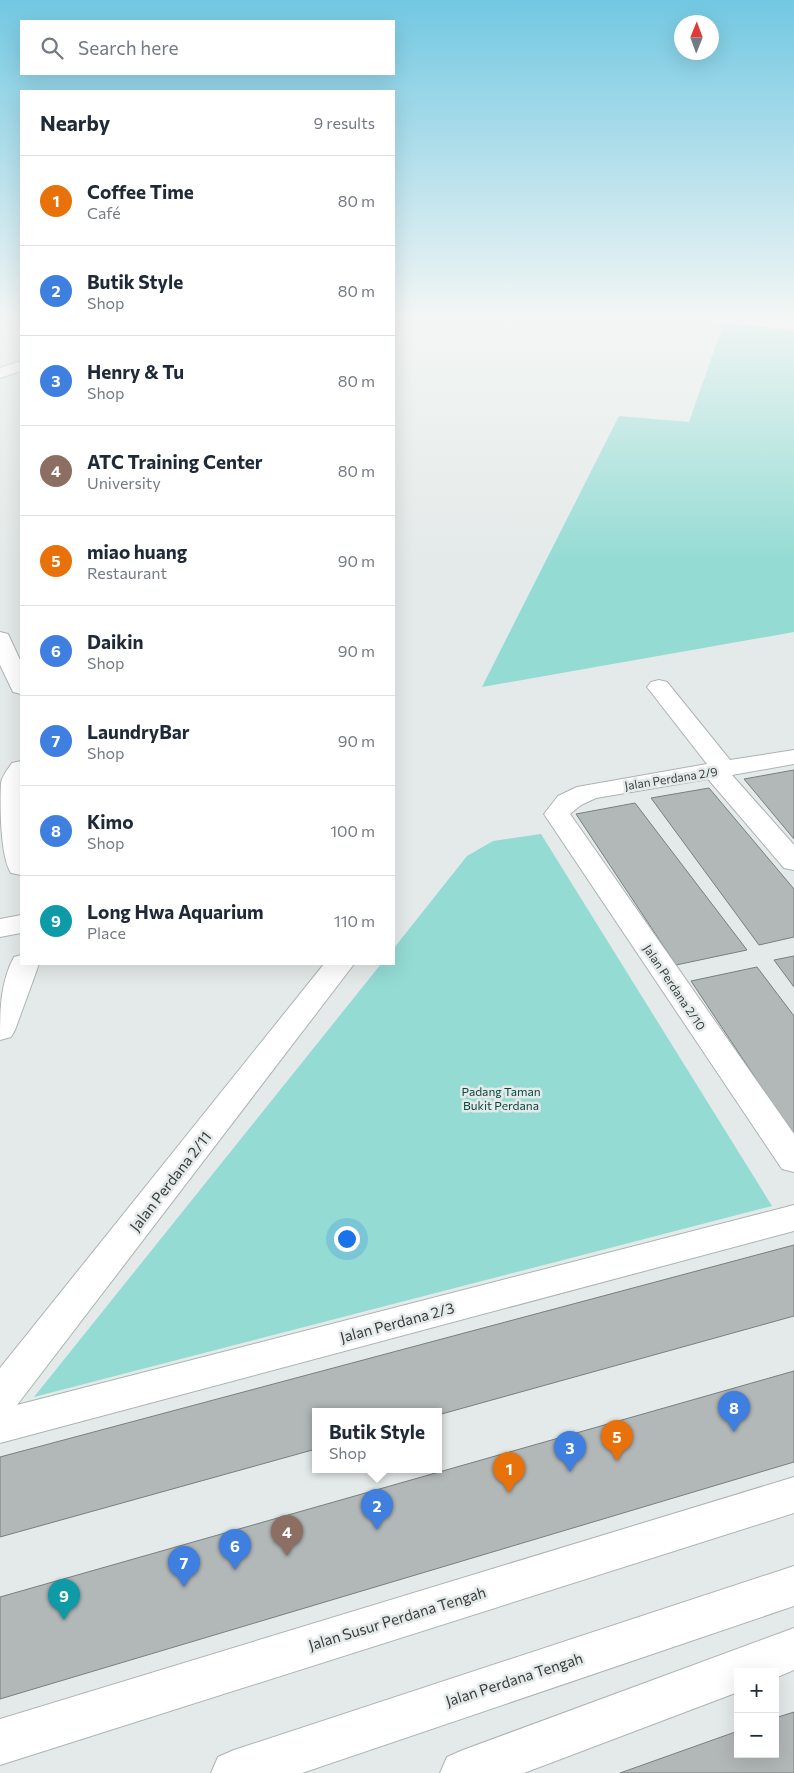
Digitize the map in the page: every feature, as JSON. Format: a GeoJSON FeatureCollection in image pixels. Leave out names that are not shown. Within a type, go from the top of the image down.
{"type":"FeatureCollection","features":[{"type":"Feature","properties":{"kind":"street"},"geometry":{"type":"LineString","coordinates":[[0,640],[20,685]]}},
{"type":"Feature","properties":{"kind":"street"},"geometry":{"type":"LineString","coordinates":[[659,687],[719,770],[794,862]]}},
{"type":"Feature","properties":{"kind":"street","name":"Jalan Perdana 2/9"},"geometry":{"type":"LineString","coordinates":[[557,814],[570,799],[592,791],[794,756]]}},
{"type":"Feature","properties":{"kind":"street"},"geometry":{"type":"LineString","coordinates":[[18,772],[9,794],[18,827],[20,854]]}},
{"type":"Feature","properties":{"kind":"street","name":"Jalan Perdana 2/10"},"geometry":{"type":"LineString","coordinates":[[557,814],[794,1160]]}},
{"type":"Feature","properties":{"kind":"street"},"geometry":{"type":"LineString","coordinates":[[0,928],[20,924]]}},
{"type":"Feature","properties":{"kind":"street"},"geometry":{"type":"LineString","coordinates":[[0,1030],[24,965]]}},
{"type":"Feature","properties":{"kind":"street","name":"Jalan Perdana 2/11"},"geometry":{"type":"LineString","coordinates":[[0,1398],[338,965]]}},
{"type":"Feature","properties":{"kind":"street","name":"Jalan Perdana 2/3"},"geometry":{"type":"LineString","coordinates":[[0,1426],[794,1218]]}},
{"type":"Feature","properties":{"kind":"street","name":"Jalan Susur Perdana Tengah"},"geometry":{"type":"LineString","coordinates":[[0,1742],[794,1495]]}},
{"type":"Feature","properties":{"kind":"street","name":"Jalan Perdana Tengah"},"geometry":{"type":"LineString","coordinates":[[234,1773],[301,1762],[794,1586]]}},
{"type":"Feature","properties":{"kind":"street"},"geometry":{"type":"LineString","coordinates":[[463,1773],[794,1649]]}},
{"type":"Feature","properties":{"kind":"green space"},"geometry":{"type":"Polygon","coordinates":[[[697,399],[794,399],[794,632],[482,687],[619,416],[689,422],[697,399]]]}},
{"type":"Feature","properties":{"kind":"green space","name":"Padang Taman Bukit Perdana"},"geometry":{"type":"Polygon","coordinates":[[[541,834],[772,1206],[34,1397],[380,965],[395,965],[395,947],[467,856],[493,841],[541,834]]]}},
{"type":"Feature","properties":{"kind":"building"},"geometry":{"type":"Polygon","coordinates":[[[794,770],[794,839],[744,779],[794,770]]]}},
{"type":"Feature","properties":{"kind":"building"},"geometry":{"type":"Polygon","coordinates":[[[709,788],[794,889],[794,937],[759,945],[651,798],[709,788]]]}},
{"type":"Feature","properties":{"kind":"building"},"geometry":{"type":"Polygon","coordinates":[[[635,803],[747,950],[676,965],[576,814],[635,803]]]}},
{"type":"Feature","properties":{"kind":"building"},"geometry":{"type":"Polygon","coordinates":[[[794,956],[794,987],[774,960],[794,956]]]}},
{"type":"Feature","properties":{"kind":"building"},"geometry":{"type":"Polygon","coordinates":[[[757,967],[794,1016],[794,1136],[691,981],[757,967]]]}},
{"type":"Feature","properties":{"kind":"building"},"geometry":{"type":"Polygon","coordinates":[[[794,1245],[794,1316],[442,1414],[442,1408],[312,1408],[312,1450],[0,1537],[0,1457],[794,1245]]]}},
{"type":"Feature","properties":{"kind":"building"},"geometry":{"type":"Polygon","coordinates":[[[794,1371],[794,1462],[0,1699],[0,1597],[436,1473],[442,1473],[442,1471],[794,1371]]]}},
{"type":"Feature","properties":{"kind":"building"},"geometry":{"type":"Polygon","coordinates":[[[794,1712],[794,1773],[620,1773],[734,1732],[734,1758],[779,1758],[779,1717],[794,1712]]]}},
{"type":"Feature","properties":{"kind":"place","name":"Kimo"},"geometry":{"type":"Point","coordinates":[734,1432]}},
{"type":"Feature","properties":{"kind":"place","name":"miao huang"},"geometry":{"type":"Point","coordinates":[617,1461]}},
{"type":"Feature","properties":{"kind":"place","name":"Henry & Tu"},"geometry":{"type":"Point","coordinates":[570,1472]}},
{"type":"Feature","properties":{"kind":"place","name":"Coffee Time"},"geometry":{"type":"Point","coordinates":[509,1493]}},
{"type":"Feature","properties":{"kind":"place","name":"Butik Style"},"geometry":{"type":"Point","coordinates":[377,1530]}},
{"type":"Feature","properties":{"kind":"place","name":"ATC Training Center"},"geometry":{"type":"Point","coordinates":[287,1556]}},
{"type":"Feature","properties":{"kind":"place","name":"Daikin"},"geometry":{"type":"Point","coordinates":[235,1570]}},
{"type":"Feature","properties":{"kind":"place","name":"LaundryBar"},"geometry":{"type":"Point","coordinates":[184,1587]}},
{"type":"Feature","properties":{"kind":"place","name":"Long Hwa Aquarium"},"geometry":{"type":"Point","coordinates":[64,1620]}}]}
